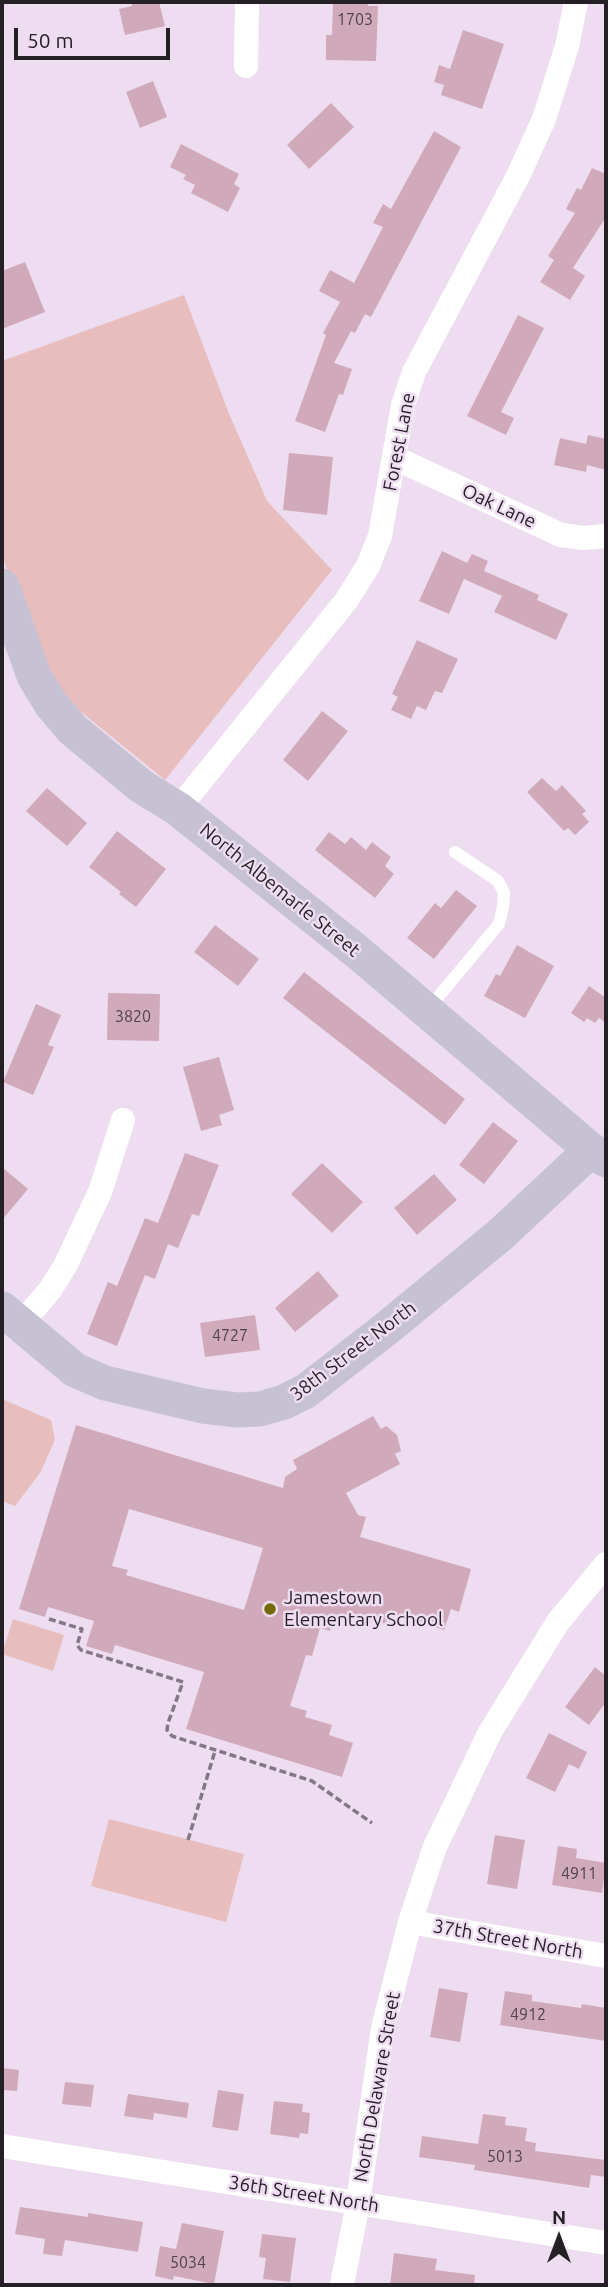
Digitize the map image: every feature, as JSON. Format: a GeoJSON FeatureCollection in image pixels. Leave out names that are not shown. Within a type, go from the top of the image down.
{"type":"FeatureCollection","features":[{"type":"Feature","properties":{"kind":"street"},"geometry":{"type":"LineString","coordinates":[[246,66],[247,2]]}},
{"type":"Feature","properties":{"kind":"street","name":"Forest Lane"},"geometry":{"type":"LineString","coordinates":[[178,809],[346,601],[368,566],[380,536],[403,405],[414,372],[519,176],[544,119],[567,46],[576,2]]}},
{"type":"Feature","properties":{"kind":"street","name":"Oak Lane"},"geometry":{"type":"LineString","coordinates":[[395,458],[561,535],[583,538],[606,536]]}},
{"type":"Feature","properties":{"kind":"street","name":"North Albemarle Street"},"geometry":{"type":"LineString","coordinates":[[5,608],[34,676],[51,704],[72,729],[141,786],[178,809],[355,950],[598,1155]]}},
{"type":"Feature","properties":{"kind":"street"},"geometry":{"type":"LineString","coordinates":[[11,1316],[50,1290],[65,1266],[100,1192],[123,1121]]}},
{"type":"Feature","properties":{"kind":"street","name":"38th Street North"},"geometry":{"type":"LineString","coordinates":[[11,1316],[75,1370],[105,1383],[203,1406],[237,1410],[260,1409],[284,1402],[306,1391],[397,1321],[598,1155]]}},
{"type":"Feature","properties":{"kind":"street","name":"North Delaware Street"},"geometry":{"type":"LineString","coordinates":[[342,2285],[358,2203],[383,2028],[410,1922],[434,1849],[490,1732],[558,1622],[606,1564]]}},
{"type":"Feature","properties":{"kind":"street","name":"37th Street North"},"geometry":{"type":"LineString","coordinates":[[410,1922],[606,1956]]}},
{"type":"Feature","properties":{"kind":"street","name":"36th Street North"},"geometry":{"type":"LineString","coordinates":[[2,2146],[606,2243]]}},
{"type":"Feature","properties":{"kind":"lane"},"geometry":{"type":"LineString","coordinates":[[427,1011],[499,924],[503,906],[504,893],[498,881],[455,852]]}},
{"type":"Feature","properties":{"kind":"path"},"geometry":{"type":"LineString","coordinates":[[49,1619],[82,1629],[77,1645],[81,1650],[183,1682],[167,1730],[172,1736],[312,1780],[372,1823]]}},
{"type":"Feature","properties":{"kind":"path"},"geometry":{"type":"LineString","coordinates":[[188,1840],[215,1751]]}},
{"type":"Feature","properties":{"kind":"shaded area"},"geometry":{"type":"Polygon","coordinates":[[[184,295],[228,411],[267,501],[332,570],[165,780],[48,685],[2,555],[2,361],[184,295]]]}},
{"type":"Feature","properties":{"kind":"shaded area"},"geometry":{"type":"Polygon","coordinates":[[[2,1399],[51,1420],[55,1440],[40,1473],[15,1506],[2,1501],[2,1399]]]}},
{"type":"Feature","properties":{"kind":"shaded area"},"geometry":{"type":"Polygon","coordinates":[[[13,1619],[64,1635],[53,1671],[2,1654],[13,1619]]]}},
{"type":"Feature","properties":{"kind":"shaded area"},"geometry":{"type":"Polygon","coordinates":[[[109,1819],[244,1854],[226,1922],[91,1886],[109,1819]]]}},
{"type":"Feature","properties":{"kind":"building"},"geometry":{"type":"Polygon","coordinates":[[[131,2],[159,2],[165,26],[125,35],[119,9],[132,6],[131,2]]]}},
{"type":"Feature","properties":{"kind":"building"},"geometry":{"type":"Polygon","coordinates":[[[333,2],[368,2],[368,6],[378,6],[376,61],[326,60],[326,35],[332,35],[333,2]]]}},
{"type":"Feature","properties":{"kind":"building"},"geometry":{"type":"Polygon","coordinates":[[[463,30],[504,44],[482,109],[441,95],[444,85],[434,82],[439,65],[450,69],[463,30]]]}},
{"type":"Feature","properties":{"kind":"building"},"geometry":{"type":"Polygon","coordinates":[[[153,81],[167,117],[140,128],[126,92],[153,81]]]}},
{"type":"Feature","properties":{"kind":"building"},"geometry":{"type":"Polygon","coordinates":[[[331,103],[354,127],[309,169],[287,145],[331,103]]]}},
{"type":"Feature","properties":{"kind":"building"},"geometry":{"type":"Polygon","coordinates":[[[434,131],[461,147],[371,317],[365,314],[355,333],[351,331],[334,363],[352,369],[343,395],[339,394],[325,432],[295,421],[326,335],[323,333],[340,302],[319,291],[330,270],[354,283],[383,227],[373,223],[383,204],[391,209],[434,131]]]}},
{"type":"Feature","properties":{"kind":"building"},"geometry":{"type":"Polygon","coordinates":[[[181,144],[239,174],[234,184],[240,188],[228,212],[191,193],[195,185],[183,179],[186,175],[170,167],[181,144]]]}},
{"type":"Feature","properties":{"kind":"building"},"geometry":{"type":"Polygon","coordinates":[[[592,168],[606,174],[606,217],[573,268],[585,276],[570,300],[540,282],[554,260],[548,256],[575,213],[566,209],[577,188],[581,190],[592,168]]]}},
{"type":"Feature","properties":{"kind":"building"},"geometry":{"type":"Polygon","coordinates":[[[25,262],[45,312],[2,329],[2,271],[25,262]]]}},
{"type":"Feature","properties":{"kind":"building"},"geometry":{"type":"Polygon","coordinates":[[[518,315],[544,328],[501,412],[514,418],[506,435],[467,416],[518,315]]]}},
{"type":"Feature","properties":{"kind":"building"},"geometry":{"type":"Polygon","coordinates":[[[588,435],[606,439],[606,470],[587,465],[586,472],[554,465],[560,438],[586,444],[588,435]]]}},
{"type":"Feature","properties":{"kind":"building"},"geometry":{"type":"Polygon","coordinates":[[[289,453],[333,457],[327,515],[283,510],[289,453]]]}},
{"type":"Feature","properties":{"kind":"building"},"geometry":{"type":"Polygon","coordinates":[[[442,551],[467,563],[472,554],[488,561],[484,571],[539,595],[537,600],[568,614],[556,640],[494,612],[502,596],[464,579],[449,614],[419,601],[442,551]]]}},
{"type":"Feature","properties":{"kind":"building"},"geometry":{"type":"Polygon","coordinates":[[[417,640],[458,659],[442,693],[435,691],[426,710],[417,706],[411,719],[391,710],[398,697],[392,694],[417,640]]]}},
{"type":"Feature","properties":{"kind":"building"},"geometry":{"type":"Polygon","coordinates":[[[322,711],[348,731],[308,781],[283,760],[322,711]]]}},
{"type":"Feature","properties":{"kind":"building"},"geometry":{"type":"Polygon","coordinates":[[[542,778],[556,791],[562,785],[586,811],[582,814],[589,822],[575,835],[568,828],[564,831],[527,792],[542,778]]]}},
{"type":"Feature","properties":{"kind":"building"},"geometry":{"type":"Polygon","coordinates":[[[47,788],[87,823],[67,846],[26,811],[47,788]]]}},
{"type":"Feature","properties":{"kind":"building"},"geometry":{"type":"Polygon","coordinates":[[[117,831],[166,869],[136,907],[89,867],[117,831]]]}},
{"type":"Feature","properties":{"kind":"building"},"geometry":{"type":"Polygon","coordinates":[[[329,832],[345,844],[351,837],[366,850],[372,842],[391,857],[385,866],[394,874],[375,898],[315,850],[329,832]]]}},
{"type":"Feature","properties":{"kind":"building"},"geometry":{"type":"Polygon","coordinates":[[[456,890],[477,906],[434,959],[407,938],[435,903],[441,908],[456,890]]]}},
{"type":"Feature","properties":{"kind":"building"},"geometry":{"type":"Polygon","coordinates":[[[215,925],[259,959],[238,986],[194,952],[215,925]]]}},
{"type":"Feature","properties":{"kind":"building"},"geometry":{"type":"Polygon","coordinates":[[[517,945],[554,966],[525,1018],[484,996],[496,974],[500,976],[517,945]]]}},
{"type":"Feature","properties":{"kind":"building"},"geometry":{"type":"Polygon","coordinates":[[[304,972],[465,1099],[445,1125],[283,998],[304,972]]]}},
{"type":"Feature","properties":{"kind":"building"},"geometry":{"type":"Polygon","coordinates":[[[589,986],[606,998],[606,1023],[599,1018],[595,1023],[587,1018],[584,1022],[571,1013],[589,986]]]}},
{"type":"Feature","properties":{"kind":"building"},"geometry":{"type":"Polygon","coordinates":[[[108,993],[160,994],[159,1041],[107,1040],[108,993]]]}},
{"type":"Feature","properties":{"kind":"building"},"geometry":{"type":"Polygon","coordinates":[[[36,1004],[61,1015],[48,1045],[54,1047],[33,1095],[3,1082],[36,1004]]]}},
{"type":"Feature","properties":{"kind":"building"},"geometry":{"type":"Polygon","coordinates":[[[219,1057],[234,1110],[219,1115],[222,1125],[201,1131],[183,1067],[219,1057]]]}},
{"type":"Feature","properties":{"kind":"building"},"geometry":{"type":"Polygon","coordinates":[[[493,1122],[518,1141],[484,1184],[459,1165],[493,1122]]]}},
{"type":"Feature","properties":{"kind":"building"},"geometry":{"type":"Polygon","coordinates":[[[185,1153],[219,1165],[199,1216],[192,1214],[178,1248],[168,1244],[155,1279],[145,1275],[117,1346],[87,1334],[108,1282],[117,1286],[145,1218],[158,1223],[185,1153]]]}},
{"type":"Feature","properties":{"kind":"building"},"geometry":{"type":"Polygon","coordinates":[[[322,1163],[363,1202],[332,1233],[291,1194],[322,1163]]]}},
{"type":"Feature","properties":{"kind":"building"},"geometry":{"type":"Polygon","coordinates":[[[2,1167],[28,1189],[2,1220],[2,1167]]]}},
{"type":"Feature","properties":{"kind":"building"},"geometry":{"type":"Polygon","coordinates":[[[434,1174],[457,1200],[417,1235],[394,1208],[434,1174]]]}},
{"type":"Feature","properties":{"kind":"building"},"geometry":{"type":"Polygon","coordinates":[[[318,1271],[339,1296],[295,1332],[275,1308],[318,1271]]]}},
{"type":"Feature","properties":{"kind":"building"},"geometry":{"type":"Polygon","coordinates":[[[255,1315],[260,1350],[205,1357],[200,1323],[255,1315]]]}},
{"type":"Feature","properties":{"kind":"building","name":"Jamestown Elementary School"},"geometry":{"type":"Polygon","coordinates":[[[373,1416],[381,1429],[386,1426],[397,1435],[401,1451],[395,1454],[400,1464],[346,1493],[358,1515],[366,1517],[360,1537],[471,1569],[459,1612],[451,1609],[444,1630],[390,1614],[387,1624],[348,1615],[332,1621],[330,1631],[320,1628],[312,1656],[306,1655],[290,1706],[307,1711],[305,1717],[332,1725],[329,1735],[353,1743],[342,1777],[186,1729],[204,1672],[115,1645],[112,1654],[86,1646],[94,1621],[48,1607],[45,1617],[19,1609],[76,1425],[283,1488],[285,1477],[297,1469],[293,1460],[373,1416]],[[129,1509],[112,1566],[128,1570],[126,1575],[244,1610],[263,1548],[129,1509]]]}},
{"type":"Feature","properties":{"kind":"building"},"geometry":{"type":"Polygon","coordinates":[[[595,1667],[606,1676],[606,1702],[589,1725],[565,1707],[595,1667]]]}},
{"type":"Feature","properties":{"kind":"building"},"geometry":{"type":"Polygon","coordinates":[[[549,1733],[587,1752],[579,1769],[569,1764],[555,1792],[526,1778],[549,1733]]]}},
{"type":"Feature","properties":{"kind":"building"},"geometry":{"type":"Polygon","coordinates":[[[495,1835],[525,1840],[517,1889],[487,1884],[495,1835]]]}},
{"type":"Feature","properties":{"kind":"building"},"geometry":{"type":"Polygon","coordinates":[[[558,1846],[577,1849],[576,1858],[606,1863],[602,1893],[552,1885],[558,1846]]]}},
{"type":"Feature","properties":{"kind":"building"},"geometry":{"type":"Polygon","coordinates":[[[439,1988],[468,1993],[460,2042],[430,2037],[439,1988]]]}},
{"type":"Feature","properties":{"kind":"building"},"geometry":{"type":"Polygon","coordinates":[[[505,1991],[532,1995],[532,2001],[581,2008],[582,2004],[606,2008],[606,2041],[500,2025],[505,1991]]]}},
{"type":"Feature","properties":{"kind":"building"},"geometry":{"type":"Polygon","coordinates":[[[2,2068],[19,2070],[17,2091],[2,2090],[2,2068]]]}},
{"type":"Feature","properties":{"kind":"building"},"geometry":{"type":"Polygon","coordinates":[[[65,2082],[94,2085],[91,2107],[62,2104],[65,2082]]]}},
{"type":"Feature","properties":{"kind":"building"},"geometry":{"type":"Polygon","coordinates":[[[218,2090],[244,2094],[238,2131],[212,2127],[218,2090]]]}},
{"type":"Feature","properties":{"kind":"building"},"geometry":{"type":"Polygon","coordinates":[[[128,2094],[189,2103],[187,2118],[154,2113],[153,2120],[124,2116],[128,2094]]]}},
{"type":"Feature","properties":{"kind":"building"},"geometry":{"type":"Polygon","coordinates":[[[274,2101],[303,2104],[302,2112],[310,2113],[308,2134],[300,2133],[299,2138],[270,2134],[274,2101]]]}},
{"type":"Feature","properties":{"kind":"building"},"geometry":{"type":"Polygon","coordinates":[[[483,2114],[506,2117],[505,2125],[527,2128],[525,2141],[536,2143],[535,2151],[606,2160],[606,2177],[591,2175],[589,2188],[474,2170],[475,2165],[419,2157],[422,2136],[478,2144],[483,2114]]]}},
{"type":"Feature","properties":{"kind":"building"},"geometry":{"type":"Polygon","coordinates":[[[20,2207],[88,2217],[88,2213],[143,2222],[138,2252],[65,2240],[62,2256],[43,2254],[45,2239],[15,2234],[20,2207]]]}},
{"type":"Feature","properties":{"kind":"building"},"geometry":{"type":"Polygon","coordinates":[[[182,2223],[224,2231],[214,2284],[174,2276],[173,2280],[155,2276],[160,2246],[176,2249],[182,2223]]]}},
{"type":"Feature","properties":{"kind":"building"},"geometry":{"type":"Polygon","coordinates":[[[262,2234],[296,2238],[290,2282],[263,2279],[266,2258],[259,2257],[262,2234]]]}},
{"type":"Feature","properties":{"kind":"building"},"geometry":{"type":"Polygon","coordinates":[[[394,2253],[437,2259],[435,2270],[475,2275],[474,2285],[390,2285],[394,2253]]]}},
{"type":"Feature","properties":{"kind":"place","name":"Jamestown Elementary School"},"geometry":{"type":"Point","coordinates":[270,1609]}}]}
